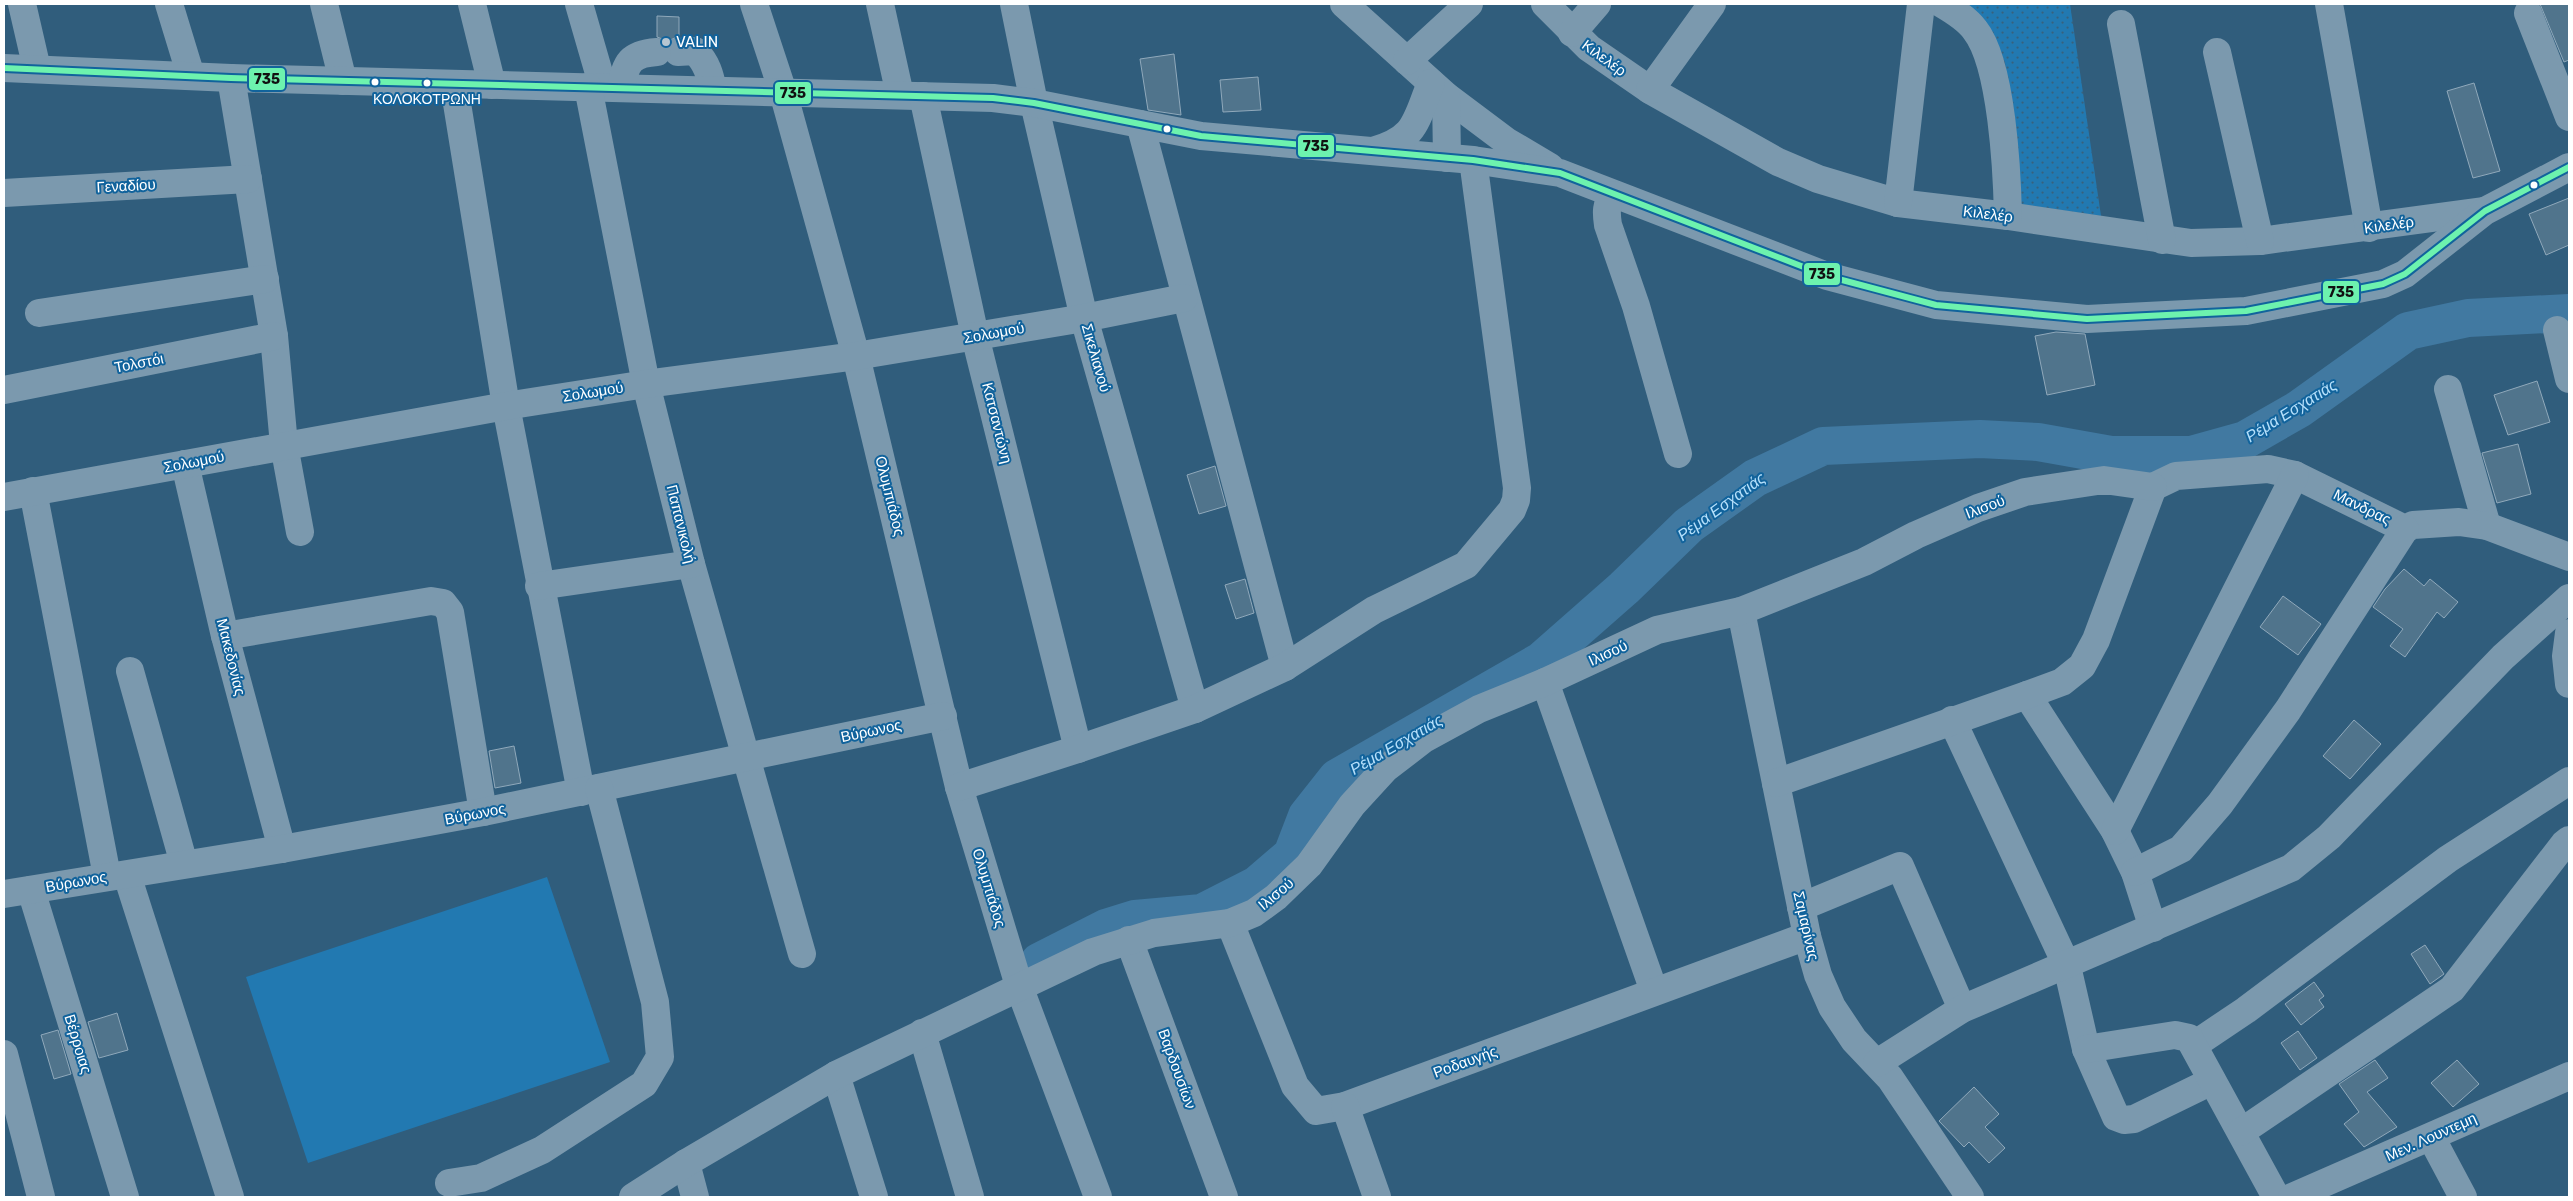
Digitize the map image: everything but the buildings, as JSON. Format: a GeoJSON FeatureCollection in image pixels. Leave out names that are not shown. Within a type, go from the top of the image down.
{"type":"FeatureCollection","features":[{"type":"Feature","properties":{"kind":"street"},"geometry":{"type":"LineString","coordinates":[[22,4],[37,69]]}},
{"type":"Feature","properties":{"kind":"street"},"geometry":{"type":"LineString","coordinates":[[169,4],[191,76]]}},
{"type":"Feature","properties":{"kind":"street"},"geometry":{"type":"LineString","coordinates":[[324,4],[343,81]]}},
{"type":"Feature","properties":{"kind":"street"},"geometry":{"type":"LineString","coordinates":[[472,4],[492,86]]}},
{"type":"Feature","properties":{"kind":"street","name":"Παπανικολή"},"geometry":{"type":"LineString","coordinates":[[579,4],[604,88],[646,384],[691,564],[802,954]]}},
{"type":"Feature","properties":{"kind":"street","name":"Ολυμπιάδος"},"geometry":{"type":"LineString","coordinates":[[754,4],[783,92],[856,356],[959,787],[1020,989],[1098,1197]]}},
{"type":"Feature","properties":{"kind":"street","name":"Κατσαντώνη"},"geometry":{"type":"LineString","coordinates":[[880,4],[912,96],[975,336],[1078,749]]}},
{"type":"Feature","properties":{"kind":"street","name":"Σικελιανού"},"geometry":{"type":"LineString","coordinates":[[1014,4],[1034,103],[1084,318],[1195,709]]}},
{"type":"Feature","properties":{"kind":"street"},"geometry":{"type":"LineString","coordinates":[[1344,4],[1438,89],[1506,141],[1560,173],[1613,195],[1828,276],[1936,305],[2087,319],[2246,311],[2383,284],[2405,274],[2484,211],[2569,167]]}},
{"type":"Feature","properties":{"kind":"street"},"geometry":{"type":"LineString","coordinates":[[1407,61],[1469,4]]}},
{"type":"Feature","properties":{"kind":"street","name":"Κιλελέρ"},"geometry":{"type":"LineString","coordinates":[[1545,4],[1572,34],[1589,48],[1650,90],[1778,162],[1818,179],[1898,203],[2008,216],[2162,240],[2220,244],[2369,228],[2484,211]]}},
{"type":"Feature","properties":{"kind":"street"},"geometry":{"type":"LineString","coordinates":[[1572,34],[1597,4]]}},
{"type":"Feature","properties":{"kind":"street"},"geometry":{"type":"LineString","coordinates":[[1650,90],[1712,4]]}},
{"type":"Feature","properties":{"kind":"street"},"geometry":{"type":"LineString","coordinates":[[1898,203],[1921,4]]}},
{"type":"Feature","properties":{"kind":"street"},"geometry":{"type":"LineString","coordinates":[[1942,4],[1975,30],[1991,58],[2007,167],[2008,216]]}},
{"type":"Feature","properties":{"kind":"street"},"geometry":{"type":"LineString","coordinates":[[2329,4],[2369,228]]}},
{"type":"Feature","properties":{"kind":"street"},"geometry":{"type":"LineString","coordinates":[[2528,13],[2569,117]]}},
{"type":"Feature","properties":{"kind":"street"},"geometry":{"type":"LineString","coordinates":[[2122,24],[2162,240]]}},
{"type":"Feature","properties":{"kind":"street"},"geometry":{"type":"LineString","coordinates":[[604,88],[624,72],[632,60],[640,54],[695,51],[702,58],[710,72],[713,90]]}},
{"type":"Feature","properties":{"kind":"street"},"geometry":{"type":"LineString","coordinates":[[2217,52],[2260,241]]}},
{"type":"Feature","properties":{"kind":"street"},"geometry":{"type":"LineString","coordinates":[[4,68],[454,85],[993,98],[1034,103],[1200,136],[1460,159],[1560,173]]}},
{"type":"Feature","properties":{"kind":"street"},"geometry":{"type":"LineString","coordinates":[[231,78],[274,336],[284,445],[300,532]]}},
{"type":"Feature","properties":{"kind":"street"},"geometry":{"type":"LineString","coordinates":[[449,1183],[481,1178],[542,1150],[644,1084],[660,1056],[655,1002],[590,790],[540,586],[506,406],[454,85]]}},
{"type":"Feature","properties":{"kind":"street"},"geometry":{"type":"LineString","coordinates":[[1372,151],[1395,144],[1413,128],[1438,89]]}},
{"type":"Feature","properties":{"kind":"street"},"geometry":{"type":"LineString","coordinates":[[959,787],[1195,709],[1286,666],[1374,610],[1466,564],[1500,526],[1516,500],[1517,488],[1460,159],[1438,89]]}},
{"type":"Feature","properties":{"kind":"street"},"geometry":{"type":"LineString","coordinates":[[1140,124],[1184,298],[1286,666]]}},
{"type":"Feature","properties":{"kind":"street","name":"Γεναδίου"},"geometry":{"type":"LineString","coordinates":[[4,193],[248,179]]}},
{"type":"Feature","properties":{"kind":"street"},"geometry":{"type":"LineString","coordinates":[[1613,195],[1608,202],[1606,211],[1608,225],[1636,306],[1678,454]]}},
{"type":"Feature","properties":{"kind":"street"},"geometry":{"type":"LineString","coordinates":[[38,313],[265,279]]}},
{"type":"Feature","properties":{"kind":"street","name":"Σολωμού"},"geometry":{"type":"LineString","coordinates":[[4,497],[506,406],[646,384],[856,356],[1084,318],[1184,298]]}},
{"type":"Feature","properties":{"kind":"street"},"geometry":{"type":"LineString","coordinates":[[2556,330],[2569,379]]}},
{"type":"Feature","properties":{"kind":"street","name":"Τολστόι"},"geometry":{"type":"LineString","coordinates":[[4,390],[274,336]]}},
{"type":"Feature","properties":{"kind":"street"},"geometry":{"type":"LineString","coordinates":[[2448,390],[2487,526]]}},
{"type":"Feature","properties":{"kind":"street","name":"Μακεδονίας"},"geometry":{"type":"LineString","coordinates":[[185,464],[225,636],[282,850]]}},
{"type":"Feature","properties":{"kind":"street","name":"Μανδρας"},"geometry":{"type":"LineString","coordinates":[[2153,487],[2176,476],[2268,469],[2296,475],[2406,529],[2413,525],[2458,522],[2487,526],[2569,557]]}},
{"type":"Feature","properties":{"kind":"street"},"geometry":{"type":"LineString","coordinates":[[2115,831],[2296,475]]}},
{"type":"Feature","properties":{"kind":"street","name":"Ιλισού"},"geometry":{"type":"LineString","coordinates":[[633,1197],[686,1163],[836,1075],[922,1033],[1020,989],[1093,952],[1154,933],[1230,924],[1254,913],[1276,897],[1309,865],[1352,805],[1385,769],[1424,739],[1471,713],[1545,682],[1657,630],[1741,611],[1864,562],[1916,535],[1978,508],[2025,492],[2104,480],[2153,487]]}},
{"type":"Feature","properties":{"kind":"street"},"geometry":{"type":"LineString","coordinates":[[1776,784],[2062,682],[2082,666],[2096,640],[2153,487]]}},
{"type":"Feature","properties":{"kind":"street"},"geometry":{"type":"LineString","coordinates":[[33,491],[117,876],[230,1197]]}},
{"type":"Feature","properties":{"kind":"street"},"geometry":{"type":"LineString","coordinates":[[2135,872],[2181,849],[2220,804],[2288,710],[2406,529]]}},
{"type":"Feature","properties":{"kind":"street"},"geometry":{"type":"LineString","coordinates":[[540,586],[691,564]]}},
{"type":"Feature","properties":{"kind":"street"},"geometry":{"type":"LineString","coordinates":[[1877,1064],[1962,1009],[2278,875],[2315,850],[2503,657],[2569,598]]}},
{"type":"Feature","properties":{"kind":"street"},"geometry":{"type":"LineString","coordinates":[[225,636],[430,601],[443,604],[450,612],[483,812]]}},
{"type":"Feature","properties":{"kind":"street","name":"Σαμαρίνας"},"geometry":{"type":"LineString","coordinates":[[1741,611],[1807,936],[1818,975],[1832,1008],[1854,1040],[1890,1078],[1970,1197]]}},
{"type":"Feature","properties":{"kind":"street"},"geometry":{"type":"LineString","coordinates":[[2568,648],[2569,684]]}},
{"type":"Feature","properties":{"kind":"street"},"geometry":{"type":"LineString","coordinates":[[130,672],[184,864]]}},
{"type":"Feature","properties":{"kind":"street"},"geometry":{"type":"LineString","coordinates":[[1545,682],[1654,991]]}},
{"type":"Feature","properties":{"kind":"street"},"geometry":{"type":"LineString","coordinates":[[2027,695],[2115,831],[2135,872],[2153,928]]}},
{"type":"Feature","properties":{"kind":"street","name":"Βύρωνος"},"geometry":{"type":"LineString","coordinates":[[12,888],[117,876],[282,850],[483,812],[943,716]]}},
{"type":"Feature","properties":{"kind":"street"},"geometry":{"type":"LineString","coordinates":[[1952,720],[2067,966],[2086,1049],[2116,1117],[2124,1120],[2134,1119],[2212,1081]]}},
{"type":"Feature","properties":{"kind":"street"},"geometry":{"type":"LineString","coordinates":[[2194,1045],[2246,1010],[2448,859],[2569,781]]}},
{"type":"Feature","properties":{"kind":"street"},"geometry":{"type":"LineString","coordinates":[[2241,1132],[2452,988],[2569,840]]}},
{"type":"Feature","properties":{"kind":"street"},"geometry":{"type":"LineString","coordinates":[[1801,907],[1900,866],[1962,1009]]}},
{"type":"Feature","properties":{"kind":"street","name":"Βέρροιας"},"geometry":{"type":"LineString","coordinates":[[12,888],[124,1197]]}},
{"type":"Feature","properties":{"kind":"street","name":"Ροδαυγής"},"geometry":{"type":"LineString","coordinates":[[1230,924],[1295,1086],[1316,1111],[1345,1106],[1807,936]]}},
{"type":"Feature","properties":{"kind":"street","name":"Βαρδουσίων"},"geometry":{"type":"LineString","coordinates":[[1129,940],[1224,1197]]}},
{"type":"Feature","properties":{"kind":"street"},"geometry":{"type":"LineString","coordinates":[[922,1033],[970,1197]]}},
{"type":"Feature","properties":{"kind":"street"},"geometry":{"type":"LineString","coordinates":[[2086,1049],[2175,1034],[2189,1038],[2276,1197]]}},
{"type":"Feature","properties":{"kind":"street"},"geometry":{"type":"LineString","coordinates":[[4,1054],[41,1197]]}},
{"type":"Feature","properties":{"kind":"street"},"geometry":{"type":"LineString","coordinates":[[836,1075],[874,1197]]}},
{"type":"Feature","properties":{"kind":"street","name":"Μεν. Λουντεμη"},"geometry":{"type":"LineString","coordinates":[[2292,1197],[2330,1190],[2431,1137],[2569,1076]]}},
{"type":"Feature","properties":{"kind":"street"},"geometry":{"type":"LineString","coordinates":[[1345,1106],[1377,1197]]}},
{"type":"Feature","properties":{"kind":"street"},"geometry":{"type":"LineString","coordinates":[[2431,1137],[2464,1197]]}},
{"type":"Feature","properties":{"kind":"street"},"geometry":{"type":"LineString","coordinates":[[686,1163],[695,1197]]}},
{"type":"Feature","properties":{"kind":"shaded area"},"geometry":{"type":"Polygon","coordinates":[[[1963,4],[2070,4],[2101,216],[2019,204],[2005,62],[1980,16],[1963,4]]]}},
{"type":"Feature","properties":{"kind":"shaded area"},"geometry":{"type":"Polygon","coordinates":[[[547,877],[610,1062],[308,1163],[246,977],[547,877]]]}},
{"type":"Feature","properties":{"kind":"waterway","name":"Ρέμα Εσχατιάς"},"geometry":{"type":"LineString","coordinates":[[1039,962],[1106,928],[1135,919],[1202,913],[1257,885],[1292,855],[1307,816],[1337,778],[1541,661],[1624,588],[1689,525],[1755,478],[1823,446],[1980,439],[2038,442],[2111,455],[2191,455],[2245,440],[2299,409],[2408,331],[2468,318],[2569,313]]}},
{"type":"Feature","properties":{"kind":"transit line","name":"735"},"geometry":{"type":"LineString","coordinates":[[4,68],[231,78],[993,98],[1034,103],[1201,136],[1473,160],[1560,173],[1827,276],[1936,305],[2087,319],[2246,311],[2383,284],[2405,274],[2485,211],[2569,167]]}},
{"type":"Feature","properties":{"kind":"place","name":"VALIN"},"geometry":{"type":"Point","coordinates":[666,42]}},
{"type":"Feature","properties":{"kind":"place","name":"ΚΟΛΟΚΟΤΡΩΝΗ"},"geometry":{"type":"Point","coordinates":[427,83]}}]}
